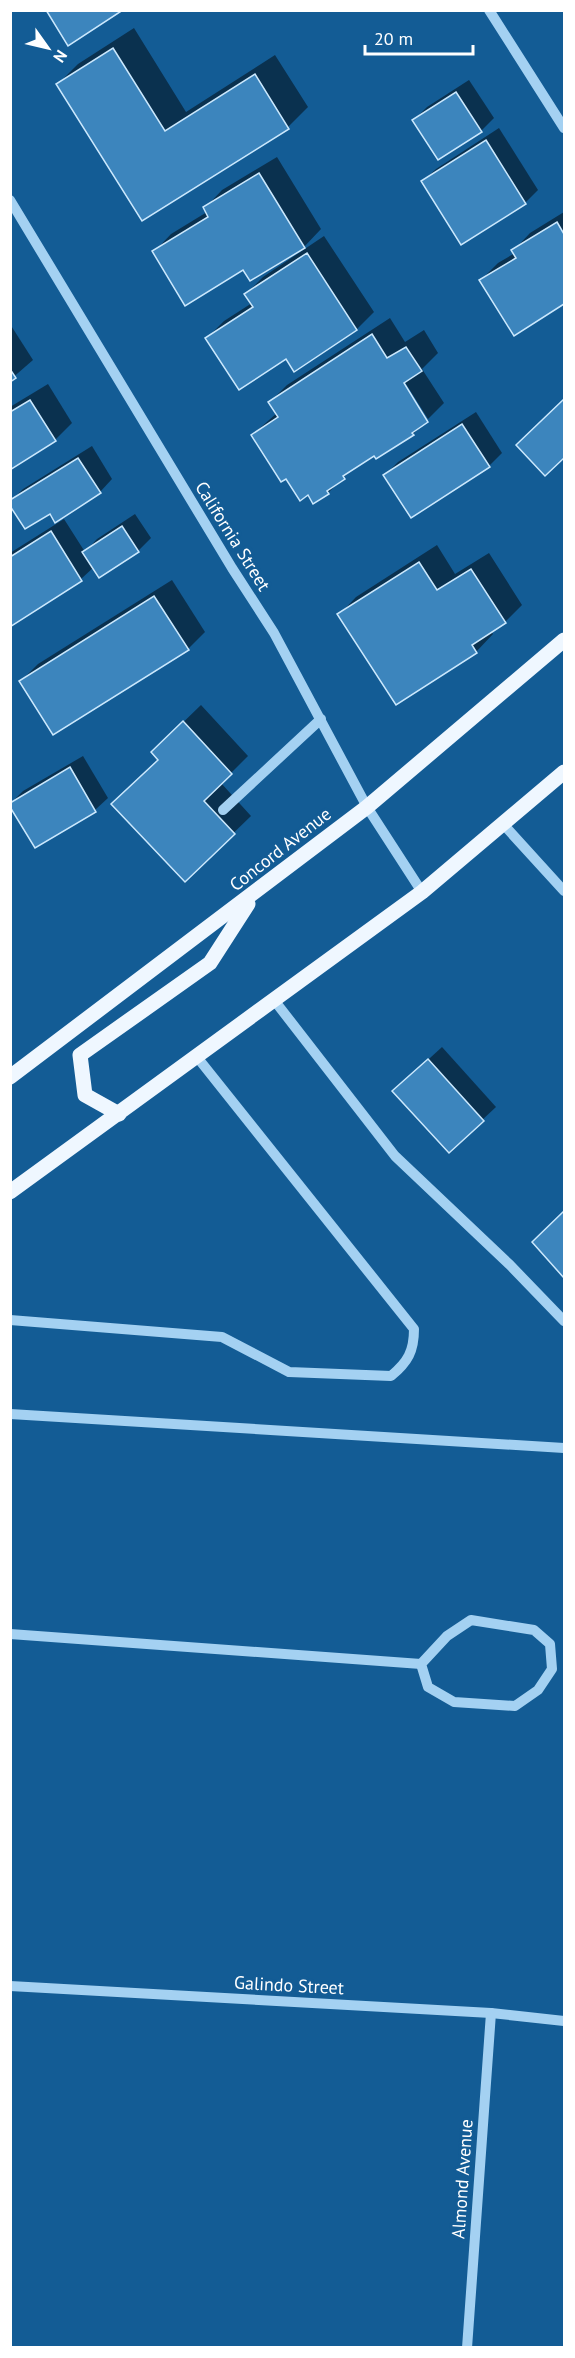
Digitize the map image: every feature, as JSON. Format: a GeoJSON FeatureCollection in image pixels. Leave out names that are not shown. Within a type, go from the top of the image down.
{"type":"FeatureCollection","features":[{"type":"Feature","properties":{"kind":"main road","name":"Concord Avenue"},"geometry":{"type":"LineString","coordinates":[[10,1077],[368,807],[564,640]]}},
{"type":"Feature","properties":{"kind":"main road"},"geometry":{"type":"LineString","coordinates":[[10,1192],[422,892],[564,773]]}},
{"type":"Feature","properties":{"kind":"main road"},"geometry":{"type":"LineString","coordinates":[[119,1114],[85,1095],[80,1055],[210,963],[255,894]]}},
{"type":"Feature","properties":{"kind":"street"},"geometry":{"type":"LineString","coordinates":[[489,10],[564,128]]}},
{"type":"Feature","properties":{"kind":"street","name":"California Street"},"geometry":{"type":"LineString","coordinates":[[10,200],[14,214],[274,633],[368,807],[422,892]]}},
{"type":"Feature","properties":{"kind":"street"},"geometry":{"type":"LineString","coordinates":[[223,810],[321,720]]}},
{"type":"Feature","properties":{"kind":"street"},"geometry":{"type":"LineString","coordinates":[[503,824],[564,891]]}},
{"type":"Feature","properties":{"kind":"street"},"geometry":{"type":"LineString","coordinates":[[274,1000],[395,1156],[510,1265],[564,1321]]}},
{"type":"Feature","properties":{"kind":"street"},"geometry":{"type":"LineString","coordinates":[[10,1320],[222,1337],[289,1372],[391,1376],[405,1365],[414,1346],[414,1329],[197,1057]]}},
{"type":"Feature","properties":{"kind":"street"},"geometry":{"type":"LineString","coordinates":[[10,1414],[564,1448]]}},
{"type":"Feature","properties":{"kind":"street"},"geometry":{"type":"LineString","coordinates":[[471,1620],[534,1630],[550,1644],[552,1669],[538,1690],[515,1706],[454,1702],[428,1687],[421,1664],[447,1636],[471,1620]]}},
{"type":"Feature","properties":{"kind":"street"},"geometry":{"type":"LineString","coordinates":[[10,1634],[421,1664]]}},
{"type":"Feature","properties":{"kind":"street","name":"Galindo Street"},"geometry":{"type":"LineString","coordinates":[[10,1986],[491,2013],[564,2021]]}},
{"type":"Feature","properties":{"kind":"street","name":"Almond Avenue"},"geometry":{"type":"LineString","coordinates":[[467,2348],[491,2013]]}},
{"type":"Feature","properties":{"kind":"building"},"geometry":{"type":"Polygon","coordinates":[[[46,10],[123,10],[68,46],[46,10]]]}},
{"type":"Feature","properties":{"kind":"building"},"geometry":{"type":"Polygon","coordinates":[[[113,48],[165,131],[255,74],[289,129],[142,221],[56,84],[113,48]]]}},
{"type":"Feature","properties":{"kind":"building"},"geometry":{"type":"Polygon","coordinates":[[[456,92],[482,132],[438,160],[412,120],[456,92]]]}},
{"type":"Feature","properties":{"kind":"building"},"geometry":{"type":"Polygon","coordinates":[[[486,140],[526,204],[461,245],[421,181],[486,140]]]}},
{"type":"Feature","properties":{"kind":"building"},"geometry":{"type":"Polygon","coordinates":[[[259,173],[305,248],[250,281],[243,270],[185,306],[152,251],[208,217],[203,207],[259,173]]]}},
{"type":"Feature","properties":{"kind":"building"},"geometry":{"type":"Polygon","coordinates":[[[557,222],[564,234],[564,304],[514,336],[479,280],[516,258],[511,250],[557,222]]]}},
{"type":"Feature","properties":{"kind":"building"},"geometry":{"type":"Polygon","coordinates":[[[307,253],[357,330],[294,372],[286,359],[239,390],[205,338],[253,307],[244,294],[307,253]]]}},
{"type":"Feature","properties":{"kind":"building"},"geometry":{"type":"Polygon","coordinates":[[[372,334],[387,358],[406,347],[422,371],[404,383],[428,422],[412,433],[414,435],[376,459],[374,456],[343,476],[345,479],[327,491],[329,494],[313,504],[308,495],[300,501],[286,479],[281,482],[251,435],[278,417],[268,402],[372,334]]]}},
{"type":"Feature","properties":{"kind":"building"},"geometry":{"type":"Polygon","coordinates":[[[10,369],[16,378],[10,382],[10,369]]]}},
{"type":"Feature","properties":{"kind":"building"},"geometry":{"type":"Polygon","coordinates":[[[564,399],[564,458],[545,476],[516,445],[564,399]]]}},
{"type":"Feature","properties":{"kind":"building"},"geometry":{"type":"Polygon","coordinates":[[[30,400],[56,441],[10,470],[10,412],[30,400]]]}},
{"type":"Feature","properties":{"kind":"building"},"geometry":{"type":"Polygon","coordinates":[[[462,424],[490,467],[411,518],[383,475],[462,424]]]}},
{"type":"Feature","properties":{"kind":"building"},"geometry":{"type":"Polygon","coordinates":[[[78,458],[101,493],[55,523],[50,514],[25,529],[10,506],[10,500],[78,458]]]}},
{"type":"Feature","properties":{"kind":"building"},"geometry":{"type":"Polygon","coordinates":[[[122,526],[139,552],[99,578],[82,552],[122,526]]]}},
{"type":"Feature","properties":{"kind":"building"},"geometry":{"type":"Polygon","coordinates":[[[51,531],[82,581],[10,627],[10,557],[51,531]]]}},
{"type":"Feature","properties":{"kind":"building"},"geometry":{"type":"Polygon","coordinates":[[[419,562],[437,590],[471,569],[506,623],[472,645],[477,653],[396,705],[337,614],[419,562]]]}},
{"type":"Feature","properties":{"kind":"building"},"geometry":{"type":"Polygon","coordinates":[[[154,596],[189,650],[53,735],[19,681],[154,596]]]}},
{"type":"Feature","properties":{"kind":"building"},"geometry":{"type":"Polygon","coordinates":[[[183,721],[232,774],[204,801],[235,834],[185,882],[111,804],[158,760],[151,752],[183,721]]]}},
{"type":"Feature","properties":{"kind":"building"},"geometry":{"type":"Polygon","coordinates":[[[70,767],[96,812],[35,848],[10,807],[10,803],[70,767]]]}},
{"type":"Feature","properties":{"kind":"building"},"geometry":{"type":"Polygon","coordinates":[[[428,1059],[484,1121],[449,1153],[392,1091],[428,1059]]]}},
{"type":"Feature","properties":{"kind":"building"},"geometry":{"type":"Polygon","coordinates":[[[564,1211],[564,1278],[532,1242],[564,1211]]]}}]}
